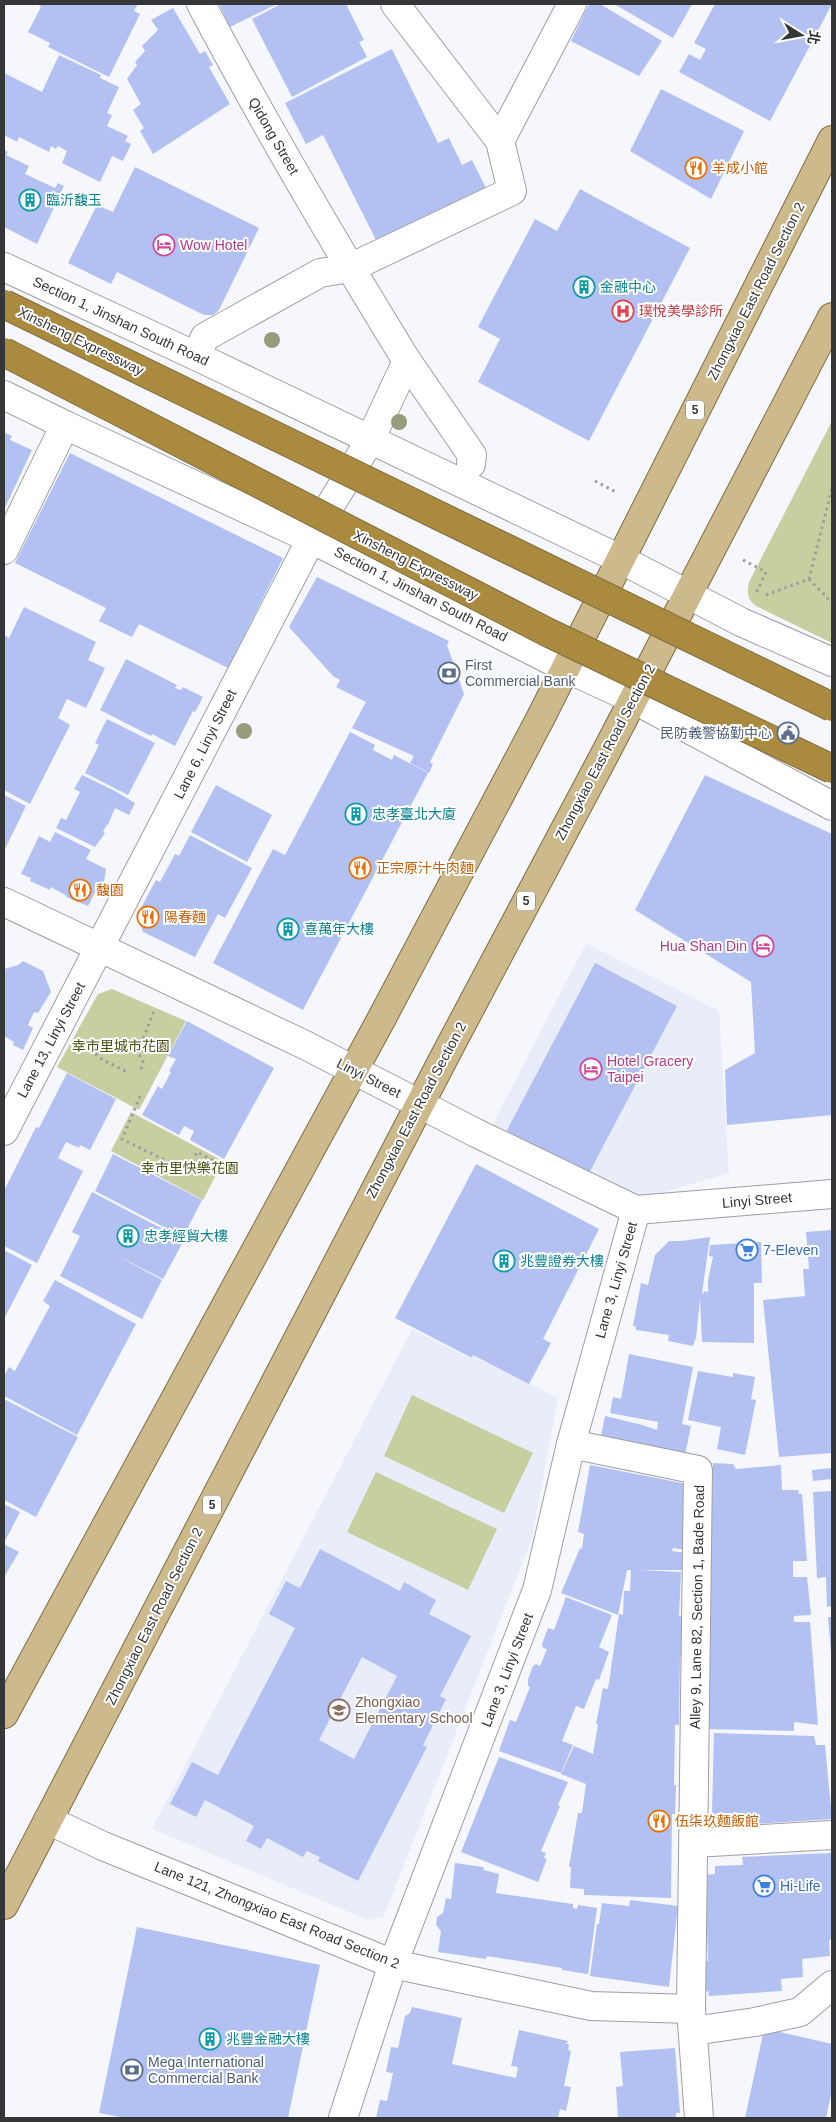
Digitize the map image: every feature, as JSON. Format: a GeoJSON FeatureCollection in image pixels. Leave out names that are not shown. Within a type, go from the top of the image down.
{"type":"FeatureCollection","features":[{"type":"Feature","properties":{"kind":"highway","name":"Xinsheng Expressway"},"geometry":{"type":"LineString","coordinates":[[4,304],[832,707]]}},
{"type":"Feature","properties":{"kind":"highway","name":"Xinsheng Expressway"},"geometry":{"type":"LineString","coordinates":[[4,352],[547,632],[832,768]]}},
{"type":"Feature","properties":{"kind":"main road","name":"Zhongxiao East Road Section 2"},"geometry":{"type":"LineString","coordinates":[[4,1714],[353,1070],[566,668],[830,149]]}},
{"type":"Feature","properties":{"kind":"main road","name":"Zhongxiao East Road Section 2"},"geometry":{"type":"LineString","coordinates":[[4,1906],[420,1104],[832,317]]}},
{"type":"Feature","properties":{"kind":"street","name":"Qidong Street"},"geometry":{"type":"LineString","coordinates":[[201,4],[237,71],[350,268],[407,361],[472,455],[471,464]]}},
{"type":"Feature","properties":{"kind":"street"},"geometry":{"type":"LineString","coordinates":[[196,356],[205,337],[320,273],[350,268],[512,191],[500,141],[395,4]]}},
{"type":"Feature","properties":{"kind":"street"},"geometry":{"type":"LineString","coordinates":[[500,141],[572,4]]}},
{"type":"Feature","properties":{"kind":"street","name":"Section 1, Jinshan South Road"},"geometry":{"type":"LineString","coordinates":[[4,267],[196,356],[620,559],[741,622],[832,662]]}},
{"type":"Feature","properties":{"kind":"street","name":"Lane 6, Linyi Street"},"geometry":{"type":"LineString","coordinates":[[99,948],[312,539],[370,440],[407,361]]}},
{"type":"Feature","properties":{"kind":"street","name":"Section 1, Jinshan South Road"},"geometry":{"type":"LineString","coordinates":[[4,395],[312,539],[566,668],[633,699],[832,806]]}},
{"type":"Feature","properties":{"kind":"street"},"geometry":{"type":"LineString","coordinates":[[4,550],[65,425]]}},
{"type":"Feature","properties":{"kind":"street","name":"Linyi Street"},"geometry":{"type":"LineString","coordinates":[[4,902],[305,1045],[636,1210],[832,1194]]}},
{"type":"Feature","properties":{"kind":"street","name":"Lane 13, Linyi Street"},"geometry":{"type":"LineString","coordinates":[[4,1131],[99,948]]}},
{"type":"Feature","properties":{"kind":"street","name":"Lane 3, Linyi Street"},"geometry":{"type":"LineString","coordinates":[[343,2118],[394,1964],[537,1590],[571,1444],[636,1210]]}},
{"type":"Feature","properties":{"kind":"street","name":"Alley 9, Lane 82, Section 1, Bade Road"},"geometry":{"type":"LineString","coordinates":[[571,1444],[698,1470],[694,1843]]}},
{"type":"Feature","properties":{"kind":"street","name":"Lane 121, Zhongxiao East Road Section 2"},"geometry":{"type":"LineString","coordinates":[[48,1820],[103,1846],[394,1964],[591,2006],[692,2020],[755,2022],[800,2012],[832,1985]]}},
{"type":"Feature","properties":{"kind":"street"},"geometry":{"type":"LineString","coordinates":[[699,2118],[692,2020],[694,1843],[832,1836]]}},
{"type":"Feature","properties":{"kind":"path"},"geometry":{"type":"LineString","coordinates":[[595,481],[646,508]]}},
{"type":"Feature","properties":{"kind":"path"},"geometry":{"type":"LineString","coordinates":[[809,579],[832,488]]}},
{"type":"Feature","properties":{"kind":"path"},"geometry":{"type":"LineString","coordinates":[[714,544],[766,572],[753,600]]}},
{"type":"Feature","properties":{"kind":"path"},"geometry":{"type":"LineString","coordinates":[[762,596],[809,579]]}},
{"type":"Feature","properties":{"kind":"path"},"geometry":{"type":"LineString","coordinates":[[809,579],[832,603]]}},
{"type":"Feature","properties":{"kind":"path"},"geometry":{"type":"LineString","coordinates":[[141,1069],[143,1062],[139,1054],[140,1047],[167,980]]}},
{"type":"Feature","properties":{"kind":"path"},"geometry":{"type":"LineString","coordinates":[[56,1030],[89,1049],[103,1060],[126,1072]]}},
{"type":"Feature","properties":{"kind":"path"},"geometry":{"type":"LineString","coordinates":[[140,1096],[122,1139],[187,1171],[197,1152],[236,1172]]}},
{"type":"Feature","properties":{"kind":"shaded area"},"geometry":{"type":"Polygon","coordinates":[[[586,943],[719,1011],[729,1173],[630,1202],[490,1130],[586,943]]]}},
{"type":"Feature","properties":{"kind":"shaded area","name":"Zhongxiao Elementary School"},"geometry":{"type":"Polygon","coordinates":[[[412,1329],[472,1359],[473,1356],[558,1398],[532,1538],[384,1916],[368,1920],[152,1829],[412,1329]]]}},
{"type":"Feature","properties":{"kind":"green space"},"geometry":{"type":"Polygon","coordinates":[[[832,421],[832,643],[756,606],[749,598],[748,593],[749,582],[832,421]]]}},
{"type":"Feature","properties":{"kind":"green space","name":"幸市里城市花園"},"geometry":{"type":"Polygon","coordinates":[[[112,989],[186,1021],[139,1110],[57,1067],[98,994],[112,989]]]}},
{"type":"Feature","properties":{"kind":"green space","name":"幸市里快樂花園"},"geometry":{"type":"Polygon","coordinates":[[[131,1112],[223,1161],[203,1200],[111,1151],[131,1112]]]}},
{"type":"Feature","properties":{"kind":"green space"},"geometry":{"type":"Polygon","coordinates":[[[412,1395],[533,1453],[504,1513],[384,1456],[412,1395]]]}},
{"type":"Feature","properties":{"kind":"green space"},"geometry":{"type":"Polygon","coordinates":[[[376,1472],[497,1529],[468,1590],[347,1532],[376,1472]]]}},
{"type":"Feature","properties":{"kind":"building"},"geometry":{"type":"Polygon","coordinates":[[[41,4],[138,4],[134,11],[140,14],[109,77],[48,47],[50,43],[28,32],[41,4]]]}},
{"type":"Feature","properties":{"kind":"building"},"geometry":{"type":"Polygon","coordinates":[[[219,4],[277,4],[230,27],[219,4]]]}},
{"type":"Feature","properties":{"kind":"building"},"geometry":{"type":"Polygon","coordinates":[[[281,4],[346,4],[364,40],[359,42],[367,57],[292,97],[252,19],[281,4]]]}},
{"type":"Feature","properties":{"kind":"building"},"geometry":{"type":"Polygon","coordinates":[[[589,4],[600,4],[662,41],[639,76],[571,41],[589,4]]]}},
{"type":"Feature","properties":{"kind":"building"},"geometry":{"type":"Polygon","coordinates":[[[614,4],[692,4],[673,38],[614,4]]]}},
{"type":"Feature","properties":{"kind":"building"},"geometry":{"type":"Polygon","coordinates":[[[715,4],[832,4],[770,121],[679,72],[689,54],[700,60],[706,49],[694,43],[715,4]]]}},
{"type":"Feature","properties":{"kind":"building"},"geometry":{"type":"Polygon","coordinates":[[[173,8],[200,54],[205,51],[213,65],[209,67],[230,104],[153,154],[140,131],[144,128],[133,110],[141,104],[127,79],[137,65],[135,62],[145,51],[142,46],[158,30],[151,20],[173,8]]]}},
{"type":"Feature","properties":{"kind":"building"},"geometry":{"type":"Polygon","coordinates":[[[392,49],[438,143],[449,138],[462,165],[472,160],[486,188],[377,242],[323,135],[306,144],[285,103],[392,49]]]}},
{"type":"Feature","properties":{"kind":"building"},"geometry":{"type":"Polygon","coordinates":[[[59,55],[101,75],[100,78],[119,87],[107,113],[112,115],[107,126],[128,136],[125,141],[131,144],[123,161],[112,156],[100,182],[62,163],[67,151],[58,146],[56,149],[51,146],[49,152],[19,137],[17,142],[4,135],[4,73],[42,92],[59,55]]]}},
{"type":"Feature","properties":{"kind":"building"},"geometry":{"type":"Polygon","coordinates":[[[661,89],[744,131],[711,199],[630,151],[661,89]]]}},
{"type":"Feature","properties":{"kind":"building","name":"臨沂馥玉"},"geometry":{"type":"Polygon","coordinates":[[[4,150],[8,152],[6,155],[29,166],[25,174],[55,188],[58,183],[64,186],[37,244],[4,227],[4,150]]]}},
{"type":"Feature","properties":{"kind":"building","name":"Wow Hotel"},"geometry":{"type":"Polygon","coordinates":[[[135,167],[259,228],[219,310],[213,315],[204,315],[117,272],[111,284],[68,263],[97,205],[113,212],[135,167]]]}},
{"type":"Feature","properties":{"kind":"building","name":"金融中心"},"geometry":{"type":"Polygon","coordinates":[[[580,189],[690,248],[589,441],[478,382],[500,339],[478,327],[535,219],[557,231],[580,189]]]}},
{"type":"Feature","properties":{"kind":"building"},"geometry":{"type":"Polygon","coordinates":[[[4,432],[12,436],[10,440],[32,450],[4,510],[4,432]]]}},
{"type":"Feature","properties":{"kind":"building"},"geometry":{"type":"Polygon","coordinates":[[[70,453],[283,558],[228,668],[139,624],[132,637],[99,621],[106,608],[15,563],[70,453]]]}},
{"type":"Feature","properties":{"kind":"building"},"geometry":{"type":"Polygon","coordinates":[[[317,577],[449,641],[447,645],[464,694],[430,762],[433,764],[429,773],[410,763],[414,756],[352,728],[366,702],[336,687],[340,680],[333,676],[289,627],[317,577]]]}},
{"type":"Feature","properties":{"kind":"building"},"geometry":{"type":"Polygon","coordinates":[[[24,607],[96,642],[88,660],[105,668],[86,708],[67,699],[58,718],[70,725],[30,804],[4,790],[4,635],[9,638],[24,607]]]}},
{"type":"Feature","properties":{"kind":"building"},"geometry":{"type":"Polygon","coordinates":[[[126,659],[177,685],[175,688],[181,690],[183,687],[203,697],[195,712],[193,711],[175,746],[100,710],[126,659]]]}},
{"type":"Feature","properties":{"kind":"building"},"geometry":{"type":"Polygon","coordinates":[[[107,719],[155,743],[128,795],[85,773],[99,745],[95,743],[107,719]]]}},
{"type":"Feature","properties":{"kind":"building"},"geometry":{"type":"Polygon","coordinates":[[[350,732],[375,745],[373,750],[392,760],[394,755],[428,773],[303,1010],[213,963],[273,849],[285,855],[350,732]]]}},
{"type":"Feature","properties":{"kind":"building"},"geometry":{"type":"Polygon","coordinates":[[[82,775],[135,803],[129,815],[115,808],[103,832],[105,833],[95,847],[56,828],[61,818],[66,820],[80,792],[74,789],[82,775]]]}},
{"type":"Feature","properties":{"kind":"building","name":"Hua Shan Din"},"geometry":{"type":"Polygon","coordinates":[[[705,775],[832,834],[832,1115],[727,1125],[725,1070],[755,1053],[751,982],[635,910],[705,775]]]}},
{"type":"Feature","properties":{"kind":"building"},"geometry":{"type":"Polygon","coordinates":[[[216,785],[272,815],[247,862],[191,832],[216,785]]]}},
{"type":"Feature","properties":{"kind":"building"},"geometry":{"type":"Polygon","coordinates":[[[4,795],[26,806],[4,851],[4,795]]]}},
{"type":"Feature","properties":{"kind":"building"},"geometry":{"type":"Polygon","coordinates":[[[55,832],[91,850],[86,859],[106,869],[104,882],[98,887],[88,906],[66,897],[51,887],[50,890],[30,881],[31,878],[21,874],[39,836],[50,842],[55,832]]]}},
{"type":"Feature","properties":{"kind":"building"},"geometry":{"type":"Polygon","coordinates":[[[190,835],[252,868],[225,918],[218,914],[195,957],[143,932],[137,915],[156,880],[160,882],[175,854],[179,856],[190,835]]]}},
{"type":"Feature","properties":{"kind":"building"},"geometry":{"type":"Polygon","coordinates":[[[23,961],[43,971],[51,992],[38,1013],[34,1012],[28,1025],[33,1028],[23,1050],[13,1045],[14,1042],[4,1036],[4,969],[18,965],[23,961]]]}},
{"type":"Feature","properties":{"kind":"building","name":"Hotel Gracery Taipei"},"geometry":{"type":"Polygon","coordinates":[[[595,963],[677,1006],[588,1175],[506,1132],[595,963]]]}},
{"type":"Feature","properties":{"kind":"building"},"geometry":{"type":"Polygon","coordinates":[[[187,1021],[274,1068],[224,1159],[190,1140],[194,1131],[184,1126],[179,1135],[142,1115],[158,1086],[162,1089],[171,1072],[169,1071],[176,1059],[168,1056],[187,1021]]]}},
{"type":"Feature","properties":{"kind":"building"},"geometry":{"type":"Polygon","coordinates":[[[67,1073],[116,1099],[90,1150],[80,1145],[79,1148],[66,1142],[58,1158],[83,1171],[37,1263],[4,1246],[4,1191],[36,1127],[39,1128],[67,1073]]]}},
{"type":"Feature","properties":{"kind":"building","name":"忠孝經貿大樓"},"geometry":{"type":"Polygon","coordinates":[[[113,1154],[202,1200],[183,1237],[95,1191],[113,1154]]]}},
{"type":"Feature","properties":{"kind":"building","name":"兆豐證券大樓"},"geometry":{"type":"Polygon","coordinates":[[[476,1164],[599,1229],[543,1339],[551,1343],[529,1384],[473,1355],[472,1358],[395,1318],[476,1164]]]}},
{"type":"Feature","properties":{"kind":"building"},"geometry":{"type":"Polygon","coordinates":[[[92,1192],[184,1240],[163,1279],[116,1255],[162,1280],[142,1319],[60,1276],[80,1236],[72,1232],[92,1192]]]}},
{"type":"Feature","properties":{"kind":"building"},"geometry":{"type":"Polygon","coordinates":[[[832,1230],[832,1453],[779,1457],[763,1300],[805,1296],[803,1269],[809,1269],[806,1232],[832,1230]]]}},
{"type":"Feature","properties":{"kind":"building"},"geometry":{"type":"Polygon","coordinates":[[[710,1237],[703,1294],[704,1291],[708,1292],[708,1280],[713,1257],[709,1256],[710,1245],[761,1242],[762,1283],[754,1283],[754,1343],[702,1342],[700,1298],[696,1339],[693,1346],[668,1341],[669,1335],[636,1330],[636,1327],[633,1326],[641,1283],[648,1285],[655,1255],[669,1241],[710,1237]]]}},
{"type":"Feature","properties":{"kind":"building"},"geometry":{"type":"Polygon","coordinates":[[[4,1250],[32,1265],[4,1319],[4,1250]]]}},
{"type":"Feature","properties":{"kind":"building"},"geometry":{"type":"Polygon","coordinates":[[[55,1280],[136,1324],[77,1435],[4,1396],[4,1376],[9,1367],[15,1371],[50,1306],[43,1301],[55,1280]]]}},
{"type":"Feature","properties":{"kind":"building"},"geometry":{"type":"Polygon","coordinates":[[[629,1354],[693,1367],[682,1424],[691,1426],[685,1455],[600,1441],[605,1416],[657,1430],[658,1422],[610,1413],[613,1397],[621,1399],[629,1354]]]}},
{"type":"Feature","properties":{"kind":"building"},"geometry":{"type":"Polygon","coordinates":[[[698,1371],[733,1377],[733,1373],[755,1377],[751,1399],[756,1400],[745,1455],[717,1449],[721,1427],[688,1420],[698,1371]]]}},
{"type":"Feature","properties":{"kind":"building"},"geometry":{"type":"Polygon","coordinates":[[[4,1399],[78,1437],[36,1517],[4,1500],[4,1399]]]}},
{"type":"Feature","properties":{"kind":"building"},"geometry":{"type":"Polygon","coordinates":[[[713,1463],[733,1464],[736,1469],[781,1465],[782,1490],[798,1490],[799,1494],[802,1494],[807,1561],[793,1561],[793,1577],[807,1577],[811,1615],[794,1616],[794,1622],[810,1622],[818,1725],[794,1722],[794,1731],[706,1729],[713,1463]]]}},
{"type":"Feature","properties":{"kind":"building"},"geometry":{"type":"Polygon","coordinates":[[[590,1465],[687,1484],[686,1550],[673,1548],[672,1551],[686,1553],[684,1570],[640,1570],[681,1572],[679,1616],[684,1616],[683,1657],[680,1657],[679,1725],[675,1725],[674,1785],[676,1785],[675,1814],[672,1814],[671,1898],[584,1895],[584,1889],[570,1888],[571,1867],[569,1867],[578,1813],[582,1813],[586,1784],[561,1774],[574,1746],[593,1754],[598,1724],[596,1724],[603,1688],[608,1689],[619,1614],[623,1615],[624,1591],[630,1591],[631,1570],[627,1570],[618,1615],[561,1593],[580,1548],[582,1549],[584,1534],[578,1532],[590,1465]]]}},
{"type":"Feature","properties":{"kind":"building"},"geometry":{"type":"Polygon","coordinates":[[[832,1468],[832,1479],[813,1481],[812,1470],[832,1468]]]}},
{"type":"Feature","properties":{"kind":"building"},"geometry":{"type":"Polygon","coordinates":[[[832,1491],[832,1606],[827,1607],[826,1577],[817,1578],[813,1492],[832,1491]]]}},
{"type":"Feature","properties":{"kind":"building"},"geometry":{"type":"Polygon","coordinates":[[[4,1504],[20,1512],[4,1543],[4,1504]]]}},
{"type":"Feature","properties":{"kind":"building"},"geometry":{"type":"Polygon","coordinates":[[[4,1544],[19,1552],[4,1577],[4,1544]]]}},
{"type":"Feature","properties":{"kind":"building"},"geometry":{"type":"Polygon","coordinates":[[[320,1549],[400,1591],[404,1582],[436,1600],[429,1614],[471,1636],[440,1696],[446,1699],[423,1745],[427,1747],[358,1881],[318,1861],[320,1857],[307,1851],[303,1857],[267,1838],[261,1849],[246,1841],[254,1826],[205,1800],[196,1817],[170,1804],[192,1762],[218,1775],[295,1628],[269,1614],[286,1581],[300,1588],[320,1549]],[[362,1657],[319,1740],[354,1759],[397,1676],[362,1657]]]}},
{"type":"Feature","properties":{"kind":"building"},"geometry":{"type":"Polygon","coordinates":[[[566,1597],[612,1615],[599,1647],[609,1652],[599,1680],[596,1679],[584,1709],[576,1706],[562,1741],[573,1745],[561,1773],[499,1751],[510,1720],[516,1722],[530,1687],[528,1686],[528,1679],[533,1666],[536,1664],[540,1666],[547,1649],[543,1648],[542,1644],[548,1628],[554,1630],[566,1597]]]}},
{"type":"Feature","properties":{"kind":"building"},"geometry":{"type":"Polygon","coordinates":[[[828,1617],[832,1617],[832,1653],[831,1653],[828,1617]]]}},
{"type":"Feature","properties":{"kind":"building"},"geometry":{"type":"Polygon","coordinates":[[[714,1733],[814,1736],[816,1745],[825,1745],[832,1819],[721,1826],[721,1820],[712,1812],[714,1733]]]}},
{"type":"Feature","properties":{"kind":"building"},"geometry":{"type":"Polygon","coordinates":[[[499,1757],[568,1782],[541,1851],[546,1853],[544,1858],[547,1859],[538,1882],[461,1852],[499,1757]]]}},
{"type":"Feature","properties":{"kind":"building"},"geometry":{"type":"Polygon","coordinates":[[[832,1853],[832,1939],[829,1940],[830,1956],[802,1959],[803,1977],[781,1979],[782,1991],[709,1996],[708,1991],[705,1992],[704,1961],[708,1961],[705,1875],[715,1874],[715,1866],[743,1865],[742,1857],[832,1853]]]}},
{"type":"Feature","properties":{"kind":"building"},"geometry":{"type":"Polygon","coordinates":[[[455,1863],[483,1867],[484,1870],[499,1874],[496,1893],[573,1904],[573,1908],[577,1909],[578,1905],[597,1908],[588,1974],[487,1956],[486,1959],[438,1952],[441,1931],[436,1925],[437,1917],[443,1913],[446,1898],[451,1899],[455,1863]]]}},
{"type":"Feature","properties":{"kind":"building"},"geometry":{"type":"Polygon","coordinates":[[[630,1900],[678,1906],[669,1987],[590,1976],[597,1924],[599,1924],[602,1903],[629,1906],[630,1900]]]}},
{"type":"Feature","properties":{"kind":"building","name":"兆豐金融大樓"},"geometry":{"type":"Polygon","coordinates":[[[137,1927],[320,1965],[288,2118],[125,2118],[99,2113],[137,1927]]]}},
{"type":"Feature","properties":{"kind":"building"},"geometry":{"type":"Polygon","coordinates":[[[412,2007],[462,2018],[452,2064],[516,2078],[518,2067],[511,2066],[519,2030],[568,2041],[566,2044],[569,2044],[568,2050],[571,2051],[564,2086],[571,2087],[566,2111],[560,2109],[558,2118],[376,2118],[380,2100],[387,2101],[393,2073],[386,2072],[391,2047],[398,2048],[405,2016],[410,2013],[412,2007]]]}},
{"type":"Feature","properties":{"kind":"building"},"geometry":{"type":"Polygon","coordinates":[[[767,2029],[832,2044],[832,2090],[826,2118],[745,2118],[763,2034],[767,2029]]]}},
{"type":"Feature","properties":{"kind":"building"},"geometry":{"type":"Polygon","coordinates":[[[675,2048],[680,2113],[676,2113],[676,2118],[618,2118],[616,2087],[623,2086],[620,2052],[675,2048]]]}},
{"type":"Feature","properties":{"kind":"place","name":"羊成小館"},"geometry":{"type":"Point","coordinates":[696,168]}},
{"type":"Feature","properties":{"kind":"place","name":"臨沂馥玉"},"geometry":{"type":"Point","coordinates":[30,200]}},
{"type":"Feature","properties":{"kind":"place","name":"Wow Hotel"},"geometry":{"type":"Point","coordinates":[164,245]}},
{"type":"Feature","properties":{"kind":"place","name":"金融中心"},"geometry":{"type":"Point","coordinates":[584,287]}},
{"type":"Feature","properties":{"kind":"place","name":"璞悅美學診所"},"geometry":{"type":"Point","coordinates":[623,311]}},
{"type":"Feature","properties":{"kind":"place","name":"First Commercial Bank"},"geometry":{"type":"Point","coordinates":[449,673]}},
{"type":"Feature","properties":{"kind":"place","name":"民防義警協勤中心"},"geometry":{"type":"Point","coordinates":[788,733]}},
{"type":"Feature","properties":{"kind":"place","name":"忠孝臺北大廈"},"geometry":{"type":"Point","coordinates":[356,814]}},
{"type":"Feature","properties":{"kind":"place","name":"正宗原汁牛肉麵"},"geometry":{"type":"Point","coordinates":[360,868]}},
{"type":"Feature","properties":{"kind":"place","name":"馥園"},"geometry":{"type":"Point","coordinates":[80,890]}},
{"type":"Feature","properties":{"kind":"place","name":"陽春麵"},"geometry":{"type":"Point","coordinates":[148,917]}},
{"type":"Feature","properties":{"kind":"place","name":"喜萬年大樓"},"geometry":{"type":"Point","coordinates":[288,929]}},
{"type":"Feature","properties":{"kind":"place","name":"Hua Shan Din"},"geometry":{"type":"Point","coordinates":[763,946]}},
{"type":"Feature","properties":{"kind":"place","name":"Hotel Gracery Taipei"},"geometry":{"type":"Point","coordinates":[591,1069]}},
{"type":"Feature","properties":{"kind":"place","name":"忠孝經貿大樓"},"geometry":{"type":"Point","coordinates":[128,1236]}},
{"type":"Feature","properties":{"kind":"place","name":"7-Eleven"},"geometry":{"type":"Point","coordinates":[747,1250]}},
{"type":"Feature","properties":{"kind":"place","name":"兆豐證券大樓"},"geometry":{"type":"Point","coordinates":[504,1261]}},
{"type":"Feature","properties":{"kind":"place","name":"Zhongxiao Elementary School"},"geometry":{"type":"Point","coordinates":[339,1710]}},
{"type":"Feature","properties":{"kind":"place","name":"伍柒玖麵飯館"},"geometry":{"type":"Point","coordinates":[659,1821]}},
{"type":"Feature","properties":{"kind":"place","name":"Hi-Life"},"geometry":{"type":"Point","coordinates":[764,1886]}},
{"type":"Feature","properties":{"kind":"place","name":"兆豐金融大樓"},"geometry":{"type":"Point","coordinates":[210,2039]}},
{"type":"Feature","properties":{"kind":"place","name":"Mega International Commercial Bank"},"geometry":{"type":"Point","coordinates":[132,2070]}}]}
